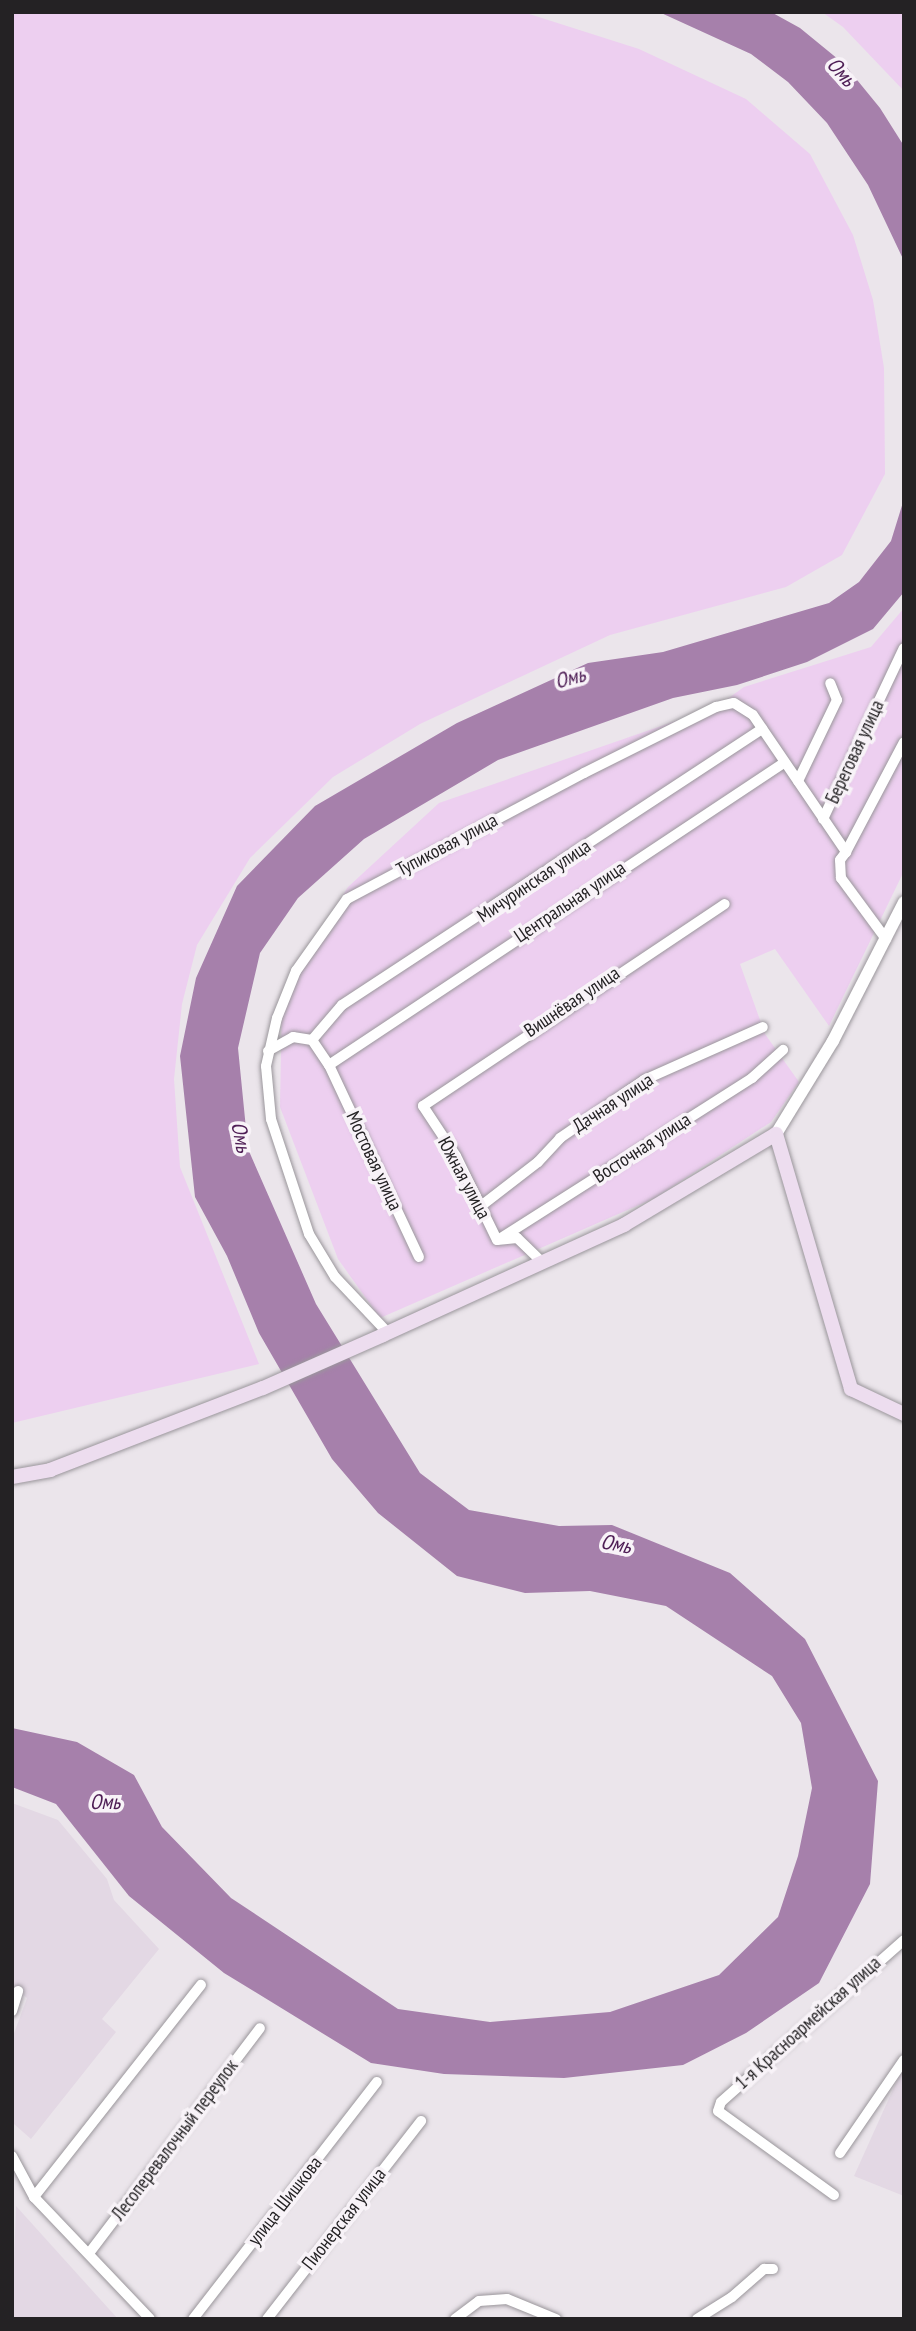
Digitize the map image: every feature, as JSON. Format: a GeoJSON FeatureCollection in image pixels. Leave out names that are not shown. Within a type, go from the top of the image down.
{"type":"FeatureCollection","features":[{"type":"Feature","properties":{"kind":"main road"},"geometry":{"type":"LineString","coordinates":[[12,1477],[50,1470],[263,1388],[386,1334],[624,1225],[776,1134],[851,1389],[904,1414]]}},
{"type":"Feature","properties":{"kind":"street","name":"Береговая улица"},"geometry":{"type":"LineString","coordinates":[[823,819],[904,648]]}},
{"type":"Feature","properties":{"kind":"street"},"geometry":{"type":"LineString","coordinates":[[798,781],[837,700],[830,683]]}},
{"type":"Feature","properties":{"kind":"street","name":"Тупиковая улица"},"geometry":{"type":"LineString","coordinates":[[386,1334],[335,1277],[309,1234],[271,1119],[266,1066],[268,1051],[296,971],[347,899],[716,707],[734,703],[753,715],[762,729]]}},
{"type":"Feature","properties":{"kind":"street"},"geometry":{"type":"LineString","coordinates":[[762,729],[846,852]]}},
{"type":"Feature","properties":{"kind":"street","name":"Мичуринская улица"},"geometry":{"type":"LineString","coordinates":[[312,1040],[342,1005],[762,729]]}},
{"type":"Feature","properties":{"kind":"street"},"geometry":{"type":"LineString","coordinates":[[886,939],[841,878],[840,860],[904,742]]}},
{"type":"Feature","properties":{"kind":"street","name":"Центральная улица"},"geometry":{"type":"LineString","coordinates":[[329,1065],[785,762]]}},
{"type":"Feature","properties":{"kind":"street"},"geometry":{"type":"LineString","coordinates":[[776,1134],[886,939],[904,902]]}},
{"type":"Feature","properties":{"kind":"street","name":"Вишнёвая улица"},"geometry":{"type":"LineString","coordinates":[[423,1106],[725,904]]}},
{"type":"Feature","properties":{"kind":"street","name":"Дачная улица"},"geometry":{"type":"LineString","coordinates":[[481,1206],[538,1162],[560,1138],[643,1080],[763,1027]]}},
{"type":"Feature","properties":{"kind":"street"},"geometry":{"type":"LineString","coordinates":[[268,1051],[293,1037],[312,1040]]}},
{"type":"Feature","properties":{"kind":"street","name":"Мостовая улица"},"geometry":{"type":"LineString","coordinates":[[312,1040],[329,1065],[419,1257]]}},
{"type":"Feature","properties":{"kind":"street","name":"Восточная улица"},"geometry":{"type":"LineString","coordinates":[[497,1240],[752,1078],[783,1051]]}},
{"type":"Feature","properties":{"kind":"street","name":"Южная улица"},"geometry":{"type":"LineString","coordinates":[[423,1106],[456,1156],[497,1240],[517,1238],[542,1262]]}},
{"type":"Feature","properties":{"kind":"street","name":"1-я Красноармейская улица"},"geometry":{"type":"LineString","coordinates":[[834,2195],[718,2111],[721,2102],[904,1940]]}},
{"type":"Feature","properties":{"kind":"street"},"geometry":{"type":"LineString","coordinates":[[34,2197],[201,1985]]}},
{"type":"Feature","properties":{"kind":"street"},"geometry":{"type":"LineString","coordinates":[[12,2011],[18,1991]]}},
{"type":"Feature","properties":{"kind":"street","name":"Лесоперевалочный переулок"},"geometry":{"type":"LineString","coordinates":[[90,2252],[260,2028]]}},
{"type":"Feature","properties":{"kind":"street"},"geometry":{"type":"LineString","coordinates":[[840,2153],[904,2060]]}},
{"type":"Feature","properties":{"kind":"street","name":"улица Шишкова"},"geometry":{"type":"LineString","coordinates":[[193,2319],[377,2082]]}},
{"type":"Feature","properties":{"kind":"street","name":"Пионерская улица"},"geometry":{"type":"LineString","coordinates":[[267,2319],[421,2121]]}},
{"type":"Feature","properties":{"kind":"street"},"geometry":{"type":"LineString","coordinates":[[12,2156],[34,2197],[90,2252],[150,2319]]}},
{"type":"Feature","properties":{"kind":"street"},"geometry":{"type":"LineString","coordinates":[[697,2319],[732,2297],[764,2269],[773,2269]]}},
{"type":"Feature","properties":{"kind":"street"},"geometry":{"type":"LineString","coordinates":[[455,2319],[479,2301],[507,2299],[556,2319]]}},
{"type":"Feature","properties":{"kind":"shaded area"},"geometry":{"type":"Polygon","coordinates":[[[12,12],[523,12],[639,49],[746,99],[810,154],[853,235],[873,300],[884,368],[885,474],[842,555],[786,587],[610,635],[420,724],[333,777],[250,858],[197,945],[182,1004],[174,1079],[180,1167],[259,1364],[12,1423],[12,12]]]}},
{"type":"Feature","properties":{"kind":"shaded area"},"geometry":{"type":"Polygon","coordinates":[[[822,12],[904,12],[904,91],[843,27],[822,12]]]}},
{"type":"Feature","properties":{"kind":"shaded area"},"geometry":{"type":"Polygon","coordinates":[[[904,608],[904,871],[829,1026],[775,949],[740,964],[765,1034],[799,1082],[771,1122],[655,1198],[380,1318],[338,1259],[280,1107],[282,993],[348,887],[439,803],[716,707],[744,687],[871,647],[904,608]]]}},
{"type":"Feature","properties":{"kind":"shaded area"},"geometry":{"type":"Polygon","coordinates":[[[12,1803],[58,1820],[107,1879],[114,1900],[159,1949],[102,2019],[116,2032],[31,2139],[14,2124],[12,2114],[12,2039],[27,1998],[12,1986],[12,1803]]]}},
{"type":"Feature","properties":{"kind":"shaded area"},"geometry":{"type":"Polygon","coordinates":[[[904,2065],[904,2196],[854,2176],[904,2065]]]}},
{"type":"Feature","properties":{"kind":"shaded area"},"geometry":{"type":"Polygon","coordinates":[[[16,2206],[118,2319],[12,2319],[16,2206]]]}},
{"type":"Feature","properties":{"kind":"water","name":"Омь"},"geometry":{"type":"Polygon","coordinates":[[[659,12],[771,12],[800,28],[844,64],[880,108],[904,146],[904,261],[868,185],[827,123],[788,82],[751,54],[659,12]]]}},
{"type":"Feature","properties":{"kind":"water","name":"Омь"},"geometry":{"type":"Polygon","coordinates":[[[904,499],[904,592],[873,629],[807,662],[737,685],[673,698],[498,760],[364,839],[298,898],[260,953],[238,1048],[248,1149],[316,1304],[420,1473],[469,1510],[559,1526],[612,1525],[730,1573],[805,1639],[878,1781],[870,1884],[819,1983],[746,2033],[683,2065],[564,2078],[444,2074],[371,2063],[224,1973],[129,1896],[56,1804],[12,1787],[12,1728],[77,1742],[134,1775],[162,1827],[231,1898],[398,2009],[490,2022],[610,2012],[719,1975],[778,1917],[798,1856],[812,1788],[801,1723],[772,1676],[666,1606],[590,1591],[525,1593],[457,1576],[378,1513],[332,1459],[259,1333],[227,1256],[195,1197],[180,1056],[196,978],[237,886],[315,806],[457,723],[588,663],[663,652],[829,603],[859,582],[891,541],[904,499]]]}}]}
